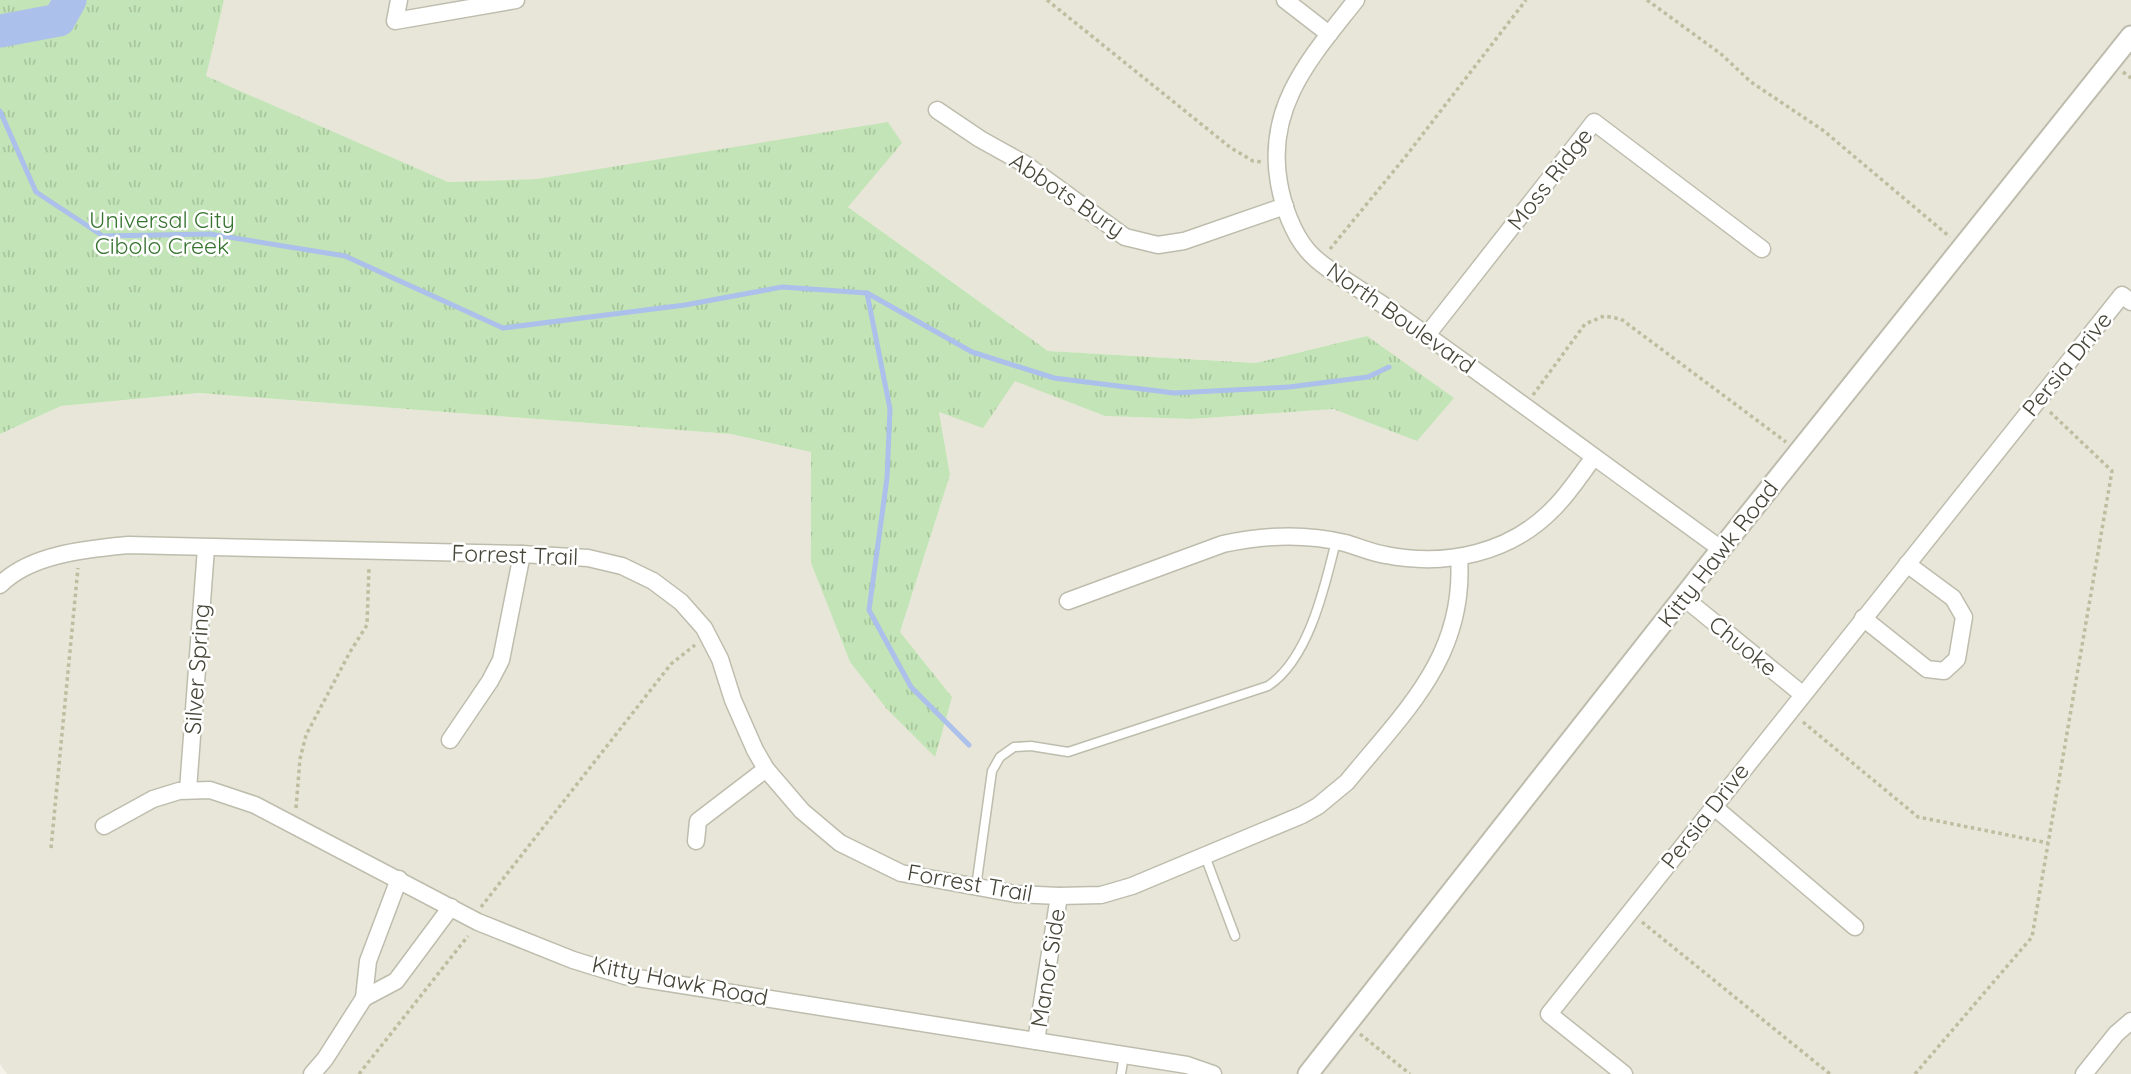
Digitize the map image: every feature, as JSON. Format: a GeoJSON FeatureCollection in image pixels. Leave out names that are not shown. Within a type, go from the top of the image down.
{"type":"FeatureCollection","features":[{"type":"Feature","properties":{"kind":"street"},"geometry":{"type":"LineString","coordinates":[[399,0],[396,21],[516,0]]}},
{"type":"Feature","properties":{"kind":"street"},"geometry":{"type":"LineString","coordinates":[[1285,0],[1329,34]]}},
{"type":"Feature","properties":{"kind":"street","name":"North Boulevard"},"geometry":{"type":"LineString","coordinates":[[1356,0],[1308,61],[1292,88],[1281,119],[1276,151],[1279,183],[1291,222],[1308,251],[1721,549]]}},
{"type":"Feature","properties":{"kind":"street","name":"Kitty Hawk Road"},"geometry":{"type":"LineString","coordinates":[[1308,1074],[1721,549],[2131,36]]}},
{"type":"Feature","properties":{"kind":"street","name":"Abbots Bury"},"geometry":{"type":"LineString","coordinates":[[937,110],[980,139],[1025,164],[1125,237],[1158,245],[1184,241],[1285,206]]}},
{"type":"Feature","properties":{"kind":"street","name":"Moss Ridge"},"geometry":{"type":"LineString","coordinates":[[1427,335],[1594,122],[1762,249]]}},
{"type":"Feature","properties":{"kind":"street","name":"Persia Drive"},"geometry":{"type":"LineString","coordinates":[[1624,1074],[1549,1014],[2037,401],[2126,299]]}},
{"type":"Feature","properties":{"kind":"street"},"geometry":{"type":"LineString","coordinates":[[1068,601],[1235,541],[1272,536],[1336,541],[1386,555],[1420,559],[1459,557],[1500,546],[1530,529],[1556,506],[1594,457]]}},
{"type":"Feature","properties":{"kind":"street","name":"Forrest Trail"},"geometry":{"type":"LineString","coordinates":[[0,585],[9,575],[51,557],[80,550],[128,545],[522,554],[588,558],[622,566],[653,581],[681,602],[709,637],[720,659],[749,738],[766,769],[802,811],[839,843],[901,873],[1016,894],[1059,896],[1101,895],[1132,886],[1302,816],[1347,782],[1425,685],[1445,651],[1456,614],[1459,557]]}},
{"type":"Feature","properties":{"kind":"street","name":"Silver Spring"},"geometry":{"type":"LineString","coordinates":[[188,790],[206,548]]}},
{"type":"Feature","properties":{"kind":"street"},"geometry":{"type":"LineString","coordinates":[[450,740],[501,660],[522,554]]}},
{"type":"Feature","properties":{"kind":"street"},"geometry":{"type":"LineString","coordinates":[[1863,618],[1927,668],[1944,671],[1956,659],[1964,617],[1954,598],[1907,564]]}},
{"type":"Feature","properties":{"kind":"street","name":"Chuoke"},"geometry":{"type":"LineString","coordinates":[[1683,597],[1802,694]]}},
{"type":"Feature","properties":{"kind":"street"},"geometry":{"type":"LineString","coordinates":[[696,841],[698,821],[766,769]]}},
{"type":"Feature","properties":{"kind":"street","name":"Kitty Hawk Road"},"geometry":{"type":"LineString","coordinates":[[104,826],[153,799],[188,790],[210,790],[255,805],[472,919],[573,960],[625,976],[1187,1065],[1213,1074]]}},
{"type":"Feature","properties":{"kind":"street"},"geometry":{"type":"LineString","coordinates":[[1713,806],[1855,927]]}},
{"type":"Feature","properties":{"kind":"street"},"geometry":{"type":"LineString","coordinates":[[312,1074],[325,1059],[364,998],[368,961],[399,879]]}},
{"type":"Feature","properties":{"kind":"street","name":"Manor Side"},"geometry":{"type":"LineString","coordinates":[[1036,1041],[1059,896]]}},
{"type":"Feature","properties":{"kind":"street"},"geometry":{"type":"LineString","coordinates":[[364,998],[396,981],[451,907]]}},
{"type":"Feature","properties":{"kind":"street"},"geometry":{"type":"LineString","coordinates":[[2084,1074],[2116,1034],[2131,1020]]}},
{"type":"Feature","properties":{"kind":"lane"},"geometry":{"type":"LineString","coordinates":[[976,887],[992,771],[1000,757],[1014,747],[1031,746],[1068,752],[1268,686],[1279,679],[1313,623],[1336,541]]}},
{"type":"Feature","properties":{"kind":"lane"},"geometry":{"type":"LineString","coordinates":[[1205,856],[1236,936]]}},
{"type":"Feature","properties":{"kind":"lane"},"geometry":{"type":"LineString","coordinates":[[1121,1074],[1124,1055]]}},
{"type":"Feature","properties":{"kind":"path"},"geometry":{"type":"LineString","coordinates":[[1047,0],[1231,148],[1253,161],[1278,165]]}},
{"type":"Feature","properties":{"kind":"path"},"geometry":{"type":"LineString","coordinates":[[1320,261],[1406,156],[1526,0]]}},
{"type":"Feature","properties":{"kind":"path"},"geometry":{"type":"LineString","coordinates":[[1647,0],[1721,54],[1751,82],[1824,131],[1962,248]]}},
{"type":"Feature","properties":{"kind":"path"},"geometry":{"type":"LineString","coordinates":[[1525,407],[1586,324],[1604,316],[1621,319],[1799,452]]}},
{"type":"Feature","properties":{"kind":"path"},"geometry":{"type":"LineString","coordinates":[[1915,1074],[2032,937],[2112,471],[2037,401]]}},
{"type":"Feature","properties":{"kind":"path"},"geometry":{"type":"LineString","coordinates":[[51,848],[80,550]]}},
{"type":"Feature","properties":{"kind":"path"},"geometry":{"type":"LineString","coordinates":[[293,824],[299,792],[300,759],[306,735],[367,625],[370,551]]}},
{"type":"Feature","properties":{"kind":"path"},"geometry":{"type":"LineString","coordinates":[[359,1074],[468,937],[472,919],[671,664],[709,637]]}},
{"type":"Feature","properties":{"kind":"path"},"geometry":{"type":"LineString","coordinates":[[1789,711],[1918,817],[2048,843]]}},
{"type":"Feature","properties":{"kind":"path"},"geometry":{"type":"LineString","coordinates":[[1630,911],[1830,1074]]}},
{"type":"Feature","properties":{"kind":"path"},"geometry":{"type":"LineString","coordinates":[[1348,1024],[1410,1074]]}},
{"type":"Feature","properties":{"kind":"shaded area"},"geometry":{"type":"Polygon","coordinates":[[[224,0],[2131,0],[2131,1074],[7,1074],[0,1064],[0,434],[61,406],[199,393],[731,434],[812,452],[811,563],[850,662],[886,708],[952,697],[900,632],[950,475],[939,412],[1015,380],[1105,416],[1191,419],[1333,409],[1417,441],[1367,336],[1256,363],[1048,351],[847,206],[902,143],[537,179],[448,182],[205,76],[224,0]]]}},
{"type":"Feature","properties":{"kind":"green space","name":"Universal City Cibolo Creek"},"geometry":{"type":"Polygon","coordinates":[[[0,0],[224,0],[206,76],[448,182],[537,179],[888,122],[902,143],[848,207],[1048,351],[1256,363],[1367,336],[1454,398],[1417,441],[1333,409],[1191,419],[1105,416],[1015,381],[983,428],[939,412],[950,475],[900,632],[952,697],[935,757],[886,708],[850,662],[811,563],[811,452],[731,434],[199,393],[61,406],[0,434],[0,0]]]}},
{"type":"Feature","properties":{"kind":"waterway"},"geometry":{"type":"LineString","coordinates":[[0,31],[59,20],[70,0]]}},
{"type":"Feature","properties":{"kind":"waterway"},"geometry":{"type":"LineString","coordinates":[[0,111],[36,192],[103,236],[210,234],[345,256],[503,328],[685,305],[782,287],[867,293],[972,352],[1054,378],[1174,393],[1289,387],[1368,377],[1389,367]]}},
{"type":"Feature","properties":{"kind":"waterway"},"geometry":{"type":"LineString","coordinates":[[867,293],[890,409],[887,478],[869,610],[911,687],[969,745]]}}]}
